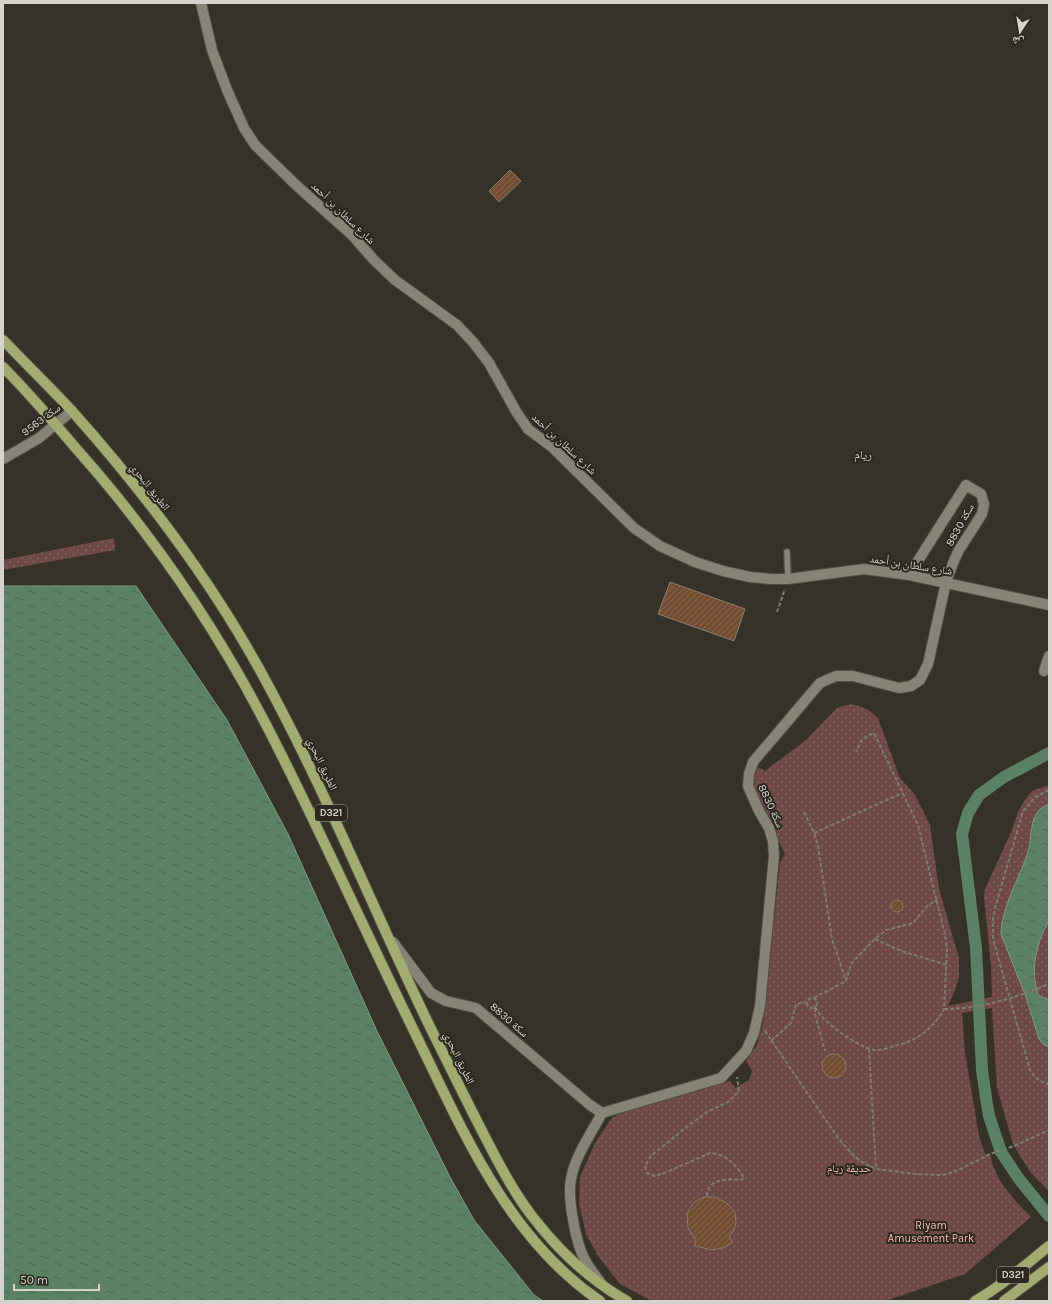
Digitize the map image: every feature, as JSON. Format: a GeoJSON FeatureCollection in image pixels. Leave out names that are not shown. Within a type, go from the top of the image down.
{"type":"FeatureCollection","features":[{"type":"Feature","properties":{"kind":"main road","name":"الطريق البحري"},"geometry":{"type":"LineString","coordinates":[[3,340],[72,411],[134,484],[184,551],[242,640],[301,747],[386,933],[494,1156],[531,1215],[550,1237],[581,1268],[627,1301]]}},
{"type":"Feature","properties":{"kind":"main road","name":"D321"},"geometry":{"type":"LineString","coordinates":[[3,366],[22,385],[115,494],[167,563],[224,650],[247,689],[283,757],[455,1115],[482,1166],[519,1223],[540,1247],[577,1283],[600,1301]]}},
{"type":"Feature","properties":{"kind":"main road","name":"D321"},"geometry":{"type":"LineString","coordinates":[[975,1301],[986,1295],[1023,1268],[1049,1246]]}},
{"type":"Feature","properties":{"kind":"main road","name":"D321"},"geometry":{"type":"LineString","coordinates":[[1004,1301],[1049,1267]]}},
{"type":"Feature","properties":{"kind":"street","name":"شارع سلطان بن أحمد"},"geometry":{"type":"LineString","coordinates":[[201,3],[212,50],[227,90],[244,128],[255,145],[296,185],[352,235],[374,260],[395,280],[458,325],[489,363],[517,413],[528,429],[552,447],[634,528],[660,546],[695,562],[723,571],[750,577],[788,579],[864,569],[946,582],[1049,605]]}},
{"type":"Feature","properties":{"kind":"street","name":"سكة 9563"},"geometry":{"type":"LineString","coordinates":[[3,459],[39,438],[72,411]]}},
{"type":"Feature","properties":{"kind":"street","name":"سكة 8830"},"geometry":{"type":"LineString","coordinates":[[386,933],[431,994],[446,1001],[476,1008],[590,1105],[602,1113],[721,1078],[746,1051],[754,1033],[760,1006],[774,856],[773,840],[769,828],[759,811],[748,786],[749,774],[753,762],[820,683],[836,676],[852,676],[899,688],[911,686],[920,680],[928,664],[946,582],[953,563],[959,550],[982,514],[984,504],[981,494],[966,485],[909,575]]}},
{"type":"Feature","properties":{"kind":"street"},"geometry":{"type":"LineString","coordinates":[[1044,670],[1049,656]]}},
{"type":"Feature","properties":{"kind":"street"},"geometry":{"type":"LineString","coordinates":[[602,1113],[576,1162],[570,1180],[570,1200],[575,1230],[584,1259],[602,1284]]}},
{"type":"Feature","properties":{"kind":"lane"},"geometry":{"type":"LineString","coordinates":[[787,552],[788,579]]}},
{"type":"Feature","properties":{"kind":"path"},"geometry":{"type":"LineString","coordinates":[[777,612],[788,579]]}},
{"type":"Feature","properties":{"kind":"path"},"geometry":{"type":"LineString","coordinates":[[815,1007],[821,1017],[834,1028],[869,1049],[876,1050],[910,1042],[921,1036],[940,1017],[944,1009],[947,965],[945,935],[918,825],[874,733],[862,739],[856,752]]}},
{"type":"Feature","properties":{"kind":"path"},"geometry":{"type":"LineString","coordinates":[[1049,790],[1035,797],[1024,811],[992,919],[993,939],[1030,1070],[1033,1076],[1049,1084]]}},
{"type":"Feature","properties":{"kind":"path"},"geometry":{"type":"LineString","coordinates":[[814,833],[902,793]]}},
{"type":"Feature","properties":{"kind":"path"},"geometry":{"type":"LineString","coordinates":[[804,812],[814,833],[818,846],[832,939],[846,981]]}},
{"type":"Feature","properties":{"kind":"path"},"geometry":{"type":"LineString","coordinates":[[772,1040],[791,1023],[796,1004],[807,1002],[810,998],[814,998],[846,981],[852,964],[875,939],[886,930],[912,923],[927,906],[936,900]]}},
{"type":"Feature","properties":{"kind":"path"},"geometry":{"type":"LineString","coordinates":[[875,939],[901,951],[947,965]]}},
{"type":"Feature","properties":{"kind":"path"},"geometry":{"type":"LineString","coordinates":[[944,1009],[990,1004],[1021,995],[1049,984]]}},
{"type":"Feature","properties":{"kind":"path"},"geometry":{"type":"LineString","coordinates":[[814,998],[817,1004],[815,1007],[815,1014],[825,1051]]}},
{"type":"Feature","properties":{"kind":"path"},"geometry":{"type":"LineString","coordinates":[[807,1002],[809,1007],[815,1007]]}},
{"type":"Feature","properties":{"kind":"path"},"geometry":{"type":"LineString","coordinates":[[757,1020],[838,1138],[855,1157],[876,1169],[917,1174],[942,1175],[954,1172],[990,1154],[1014,1146],[1049,1130]]}},
{"type":"Feature","properties":{"kind":"path"},"geometry":{"type":"LineString","coordinates":[[869,1049],[876,1169]]}},
{"type":"Feature","properties":{"kind":"path"},"geometry":{"type":"LineString","coordinates":[[706,1196],[707,1191],[714,1182],[727,1179],[741,1180],[744,1178],[740,1170],[717,1153],[710,1153],[655,1176],[647,1173],[645,1166],[651,1156],[684,1129],[707,1112],[730,1101],[739,1090],[738,1080],[732,1067]]}},
{"type":"Feature","properties":{"kind":"green space"},"geometry":{"type":"Polygon","coordinates":[[[114,538],[115,550],[3,570],[3,560],[114,538]]]}},
{"type":"Feature","properties":{"kind":"green space","name":"حديقة ريام"},"geometry":{"type":"Polygon","coordinates":[[[851,704],[872,712],[878,718],[900,778],[915,795],[930,825],[939,889],[959,958],[959,977],[948,1006],[992,997],[991,966],[984,896],[985,889],[1024,801],[1032,791],[1049,785],[1049,1191],[1030,1172],[1013,1144],[997,1088],[992,1008],[962,1013],[965,1053],[979,1136],[985,1154],[990,1154],[992,1163],[1005,1188],[1031,1217],[965,1274],[885,1301],[652,1301],[620,1284],[598,1256],[586,1234],[579,1204],[580,1177],[595,1143],[611,1119],[620,1113],[730,1081],[735,1088],[749,1080],[752,1071],[746,1061],[757,1045],[763,1024],[780,863],[785,854],[753,786],[753,776],[758,767],[765,771],[806,740],[837,708],[851,704]]]}},
{"type":"Feature","properties":{"kind":"water"},"geometry":{"type":"Polygon","coordinates":[[[3,586],[136,586],[227,720],[288,834],[377,1031],[450,1177],[474,1220],[534,1295],[543,1301],[3,1301],[3,586]]]}},
{"type":"Feature","properties":{"kind":"water"},"geometry":{"type":"Polygon","coordinates":[[[1049,804],[1049,920],[1044,929],[1038,948],[1035,975],[1038,995],[1049,1000],[1049,1047],[1043,1044],[1039,1039],[1026,997],[1001,934],[1007,904],[1029,850],[1034,818],[1039,810],[1049,804]]]}},
{"type":"Feature","properties":{"kind":"building"},"geometry":{"type":"Polygon","coordinates":[[[510,170],[521,181],[499,202],[489,191],[510,170]]]}},
{"type":"Feature","properties":{"kind":"building"},"geometry":{"type":"Polygon","coordinates":[[[670,582],[745,609],[734,641],[658,614],[670,582]]]}},
{"type":"Feature","properties":{"kind":"building"},"geometry":{"type":"Polygon","coordinates":[[[899,900],[902,901],[902,911],[895,912],[892,911],[891,904],[892,901],[899,900]]]}},
{"type":"Feature","properties":{"kind":"building"},"geometry":{"type":"Polygon","coordinates":[[[829,1054],[839,1054],[846,1061],[846,1071],[839,1078],[829,1078],[822,1071],[822,1061],[829,1054]]]}},
{"type":"Feature","properties":{"kind":"building"},"geometry":{"type":"Polygon","coordinates":[[[704,1197],[715,1197],[727,1203],[735,1212],[736,1223],[734,1230],[729,1237],[733,1242],[723,1248],[712,1250],[695,1246],[695,1239],[688,1228],[687,1214],[693,1203],[704,1197]]]}},
{"type":"Feature","properties":{"kind":"waterway"},"geometry":{"type":"LineString","coordinates":[[1049,753],[1004,777],[979,795],[968,813],[962,834],[976,948],[982,1070],[989,1116],[1001,1152],[1019,1179],[1049,1216]]}},
{"type":"Feature","properties":{"kind":"district","name":"ريام"},"geometry":{"type":"Point","coordinates":[863,455]}},
{"type":"Feature","properties":{"kind":"park label","name":"Riyam Amusement Park"},"geometry":{"type":"Point","coordinates":[931,1231]}}]}
